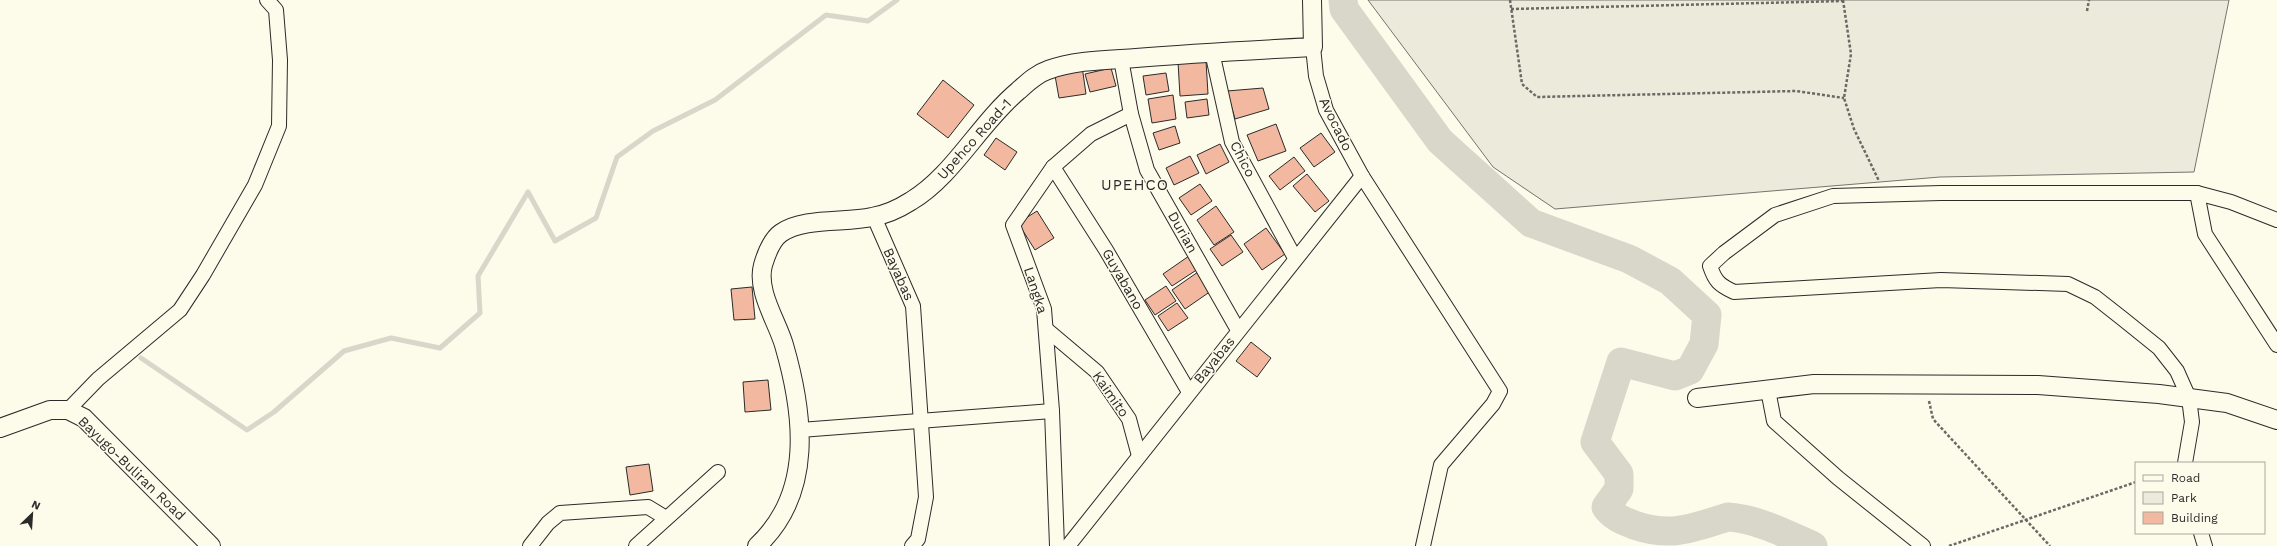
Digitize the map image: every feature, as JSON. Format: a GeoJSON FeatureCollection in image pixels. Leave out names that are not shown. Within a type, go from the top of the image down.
{"type":"FeatureCollection","features":[{"type":"Feature","properties":{"kind":"street"},"geometry":{"type":"LineString","coordinates":[[68,410],[98,379],[180,310],[203,275],[255,185],[279,126],[280,60],[276,10],[267,0]]}},
{"type":"Feature","properties":{"kind":"street"},"geometry":{"type":"LineString","coordinates":[[1312,0],[1313,47]]}},
{"type":"Feature","properties":{"kind":"street","name":"Upehco Road-1"},"geometry":{"type":"LineString","coordinates":[[756,546],[775,527],[792,498],[799,463],[800,430],[784,346],[762,282],[762,268],[767,255],[780,233],[797,225],[874,217],[910,202],[950,168],[1002,104],[1033,78],[1046,70],[1064,65],[1121,59],[1212,52],[1313,47]]}},
{"type":"Feature","properties":{"kind":"street","name":"Avocado"},"geometry":{"type":"LineString","coordinates":[[1313,47],[1316,76],[1326,110],[1362,176],[1500,390],[1493,404],[1441,465],[1423,546]]}},
{"type":"Feature","properties":{"kind":"street","name":"Chico"},"geometry":{"type":"LineString","coordinates":[[1212,52],[1232,142],[1295,258]]}},
{"type":"Feature","properties":{"kind":"street","name":"Durian"},"geometry":{"type":"LineString","coordinates":[[1121,59],[1131,114],[1148,170],[1238,330]]}},
{"type":"Feature","properties":{"kind":"street","name":"Langka"},"geometry":{"type":"LineString","coordinates":[[1057,546],[1052,411],[1044,309],[1013,225],[1053,167],[1091,134],[1131,114]]}},
{"type":"Feature","properties":{"kind":"street","name":"Guyabano"},"geometry":{"type":"LineString","coordinates":[[1053,167],[1106,250],[1188,392]]}},
{"type":"Feature","properties":{"kind":"street","name":"Bayabas"},"geometry":{"type":"LineString","coordinates":[[1068,546],[1188,392],[1362,176]]}},
{"type":"Feature","properties":{"kind":"street"},"geometry":{"type":"LineString","coordinates":[[2197,193],[2205,234],[2277,345]]}},
{"type":"Feature","properties":{"kind":"street"},"geometry":{"type":"LineString","coordinates":[[2184,462],[2192,422],[2189,398],[2177,371],[2159,348],[2095,297],[2068,284],[1941,280],[1734,292],[1724,287],[1714,279],[1710,266],[1775,215],[1833,196],[1886,194],[2197,193],[2231,202],[2277,220]]}},
{"type":"Feature","properties":{"kind":"street","name":"Bayabas"},"geometry":{"type":"LineString","coordinates":[[874,217],[913,306],[926,497],[918,539],[912,546]]}},
{"type":"Feature","properties":{"kind":"street","name":"Kaimito"},"geometry":{"type":"LineString","coordinates":[[1046,329],[1097,372],[1129,420],[1139,456]]}},
{"type":"Feature","properties":{"kind":"street"},"geometry":{"type":"LineString","coordinates":[[1697,398],[1814,384],[1926,383],[2038,385],[2189,398],[2227,403],[2277,420]]}},
{"type":"Feature","properties":{"kind":"street"},"geometry":{"type":"LineString","coordinates":[[1768,390],[1774,421],[1838,478],[1923,546]]}},
{"type":"Feature","properties":{"kind":"street","name":"Bayugo-Buliran Road"},"geometry":{"type":"LineString","coordinates":[[0,428],[50,410],[68,410],[84,418],[211,546]]}},
{"type":"Feature","properties":{"kind":"street"},"geometry":{"type":"LineString","coordinates":[[800,430],[1052,411]]}},
{"type":"Feature","properties":{"kind":"street"},"geometry":{"type":"LineString","coordinates":[[636,546],[718,472]]}},
{"type":"Feature","properties":{"kind":"street"},"geometry":{"type":"LineString","coordinates":[[530,546],[548,523],[560,513],[648,507],[666,518]]}},
{"type":"Feature","properties":{"kind":"street"},"geometry":{"type":"LineString","coordinates":[[2201,534],[2205,546]]}},
{"type":"Feature","properties":{"kind":"path"},"geometry":{"type":"LineString","coordinates":[[1510,0],[1522,84],[1537,97],[1796,90],[1844,98]]}},
{"type":"Feature","properties":{"kind":"path"},"geometry":{"type":"LineString","coordinates":[[2087,11],[2089,0]]}},
{"type":"Feature","properties":{"kind":"path"},"geometry":{"type":"LineString","coordinates":[[1511,9],[1843,1],[1850,54],[1844,98],[1854,129],[1886,194]]}},
{"type":"Feature","properties":{"kind":"path"},"geometry":{"type":"LineString","coordinates":[[1926,383],[1933,419],[2050,546]]}},
{"type":"Feature","properties":{"kind":"path"},"geometry":{"type":"LineString","coordinates":[[1949,546],[2027,521],[2135,482]]}},
{"type":"Feature","properties":{"kind":"green space"},"geometry":{"type":"Polygon","coordinates":[[[1368,0],[2229,0],[2194,172],[1940,177],[1555,209],[1493,167],[1368,0]]]}},
{"type":"Feature","properties":{"kind":"building"},"geometry":{"type":"Polygon","coordinates":[[[1206,61],[1208,94],[1180,96],[1178,62],[1206,61]]]}},
{"type":"Feature","properties":{"kind":"building"},"geometry":{"type":"Polygon","coordinates":[[[1082,66],[1086,94],[1059,98],[1054,70],[1082,66]]]}},
{"type":"Feature","properties":{"kind":"building"},"geometry":{"type":"Polygon","coordinates":[[[1111,68],[1116,86],[1090,92],[1085,74],[1111,68]]]}},
{"type":"Feature","properties":{"kind":"building"},"geometry":{"type":"Polygon","coordinates":[[[1166,73],[1169,91],[1146,95],[1143,76],[1166,73]]]}},
{"type":"Feature","properties":{"kind":"building"},"geometry":{"type":"Polygon","coordinates":[[[943,80],[974,105],[948,138],[917,114],[943,80]]]}},
{"type":"Feature","properties":{"kind":"building"},"geometry":{"type":"Polygon","coordinates":[[[1263,88],[1269,109],[1235,119],[1227,91],[1263,88]]]}},
{"type":"Feature","properties":{"kind":"building"},"geometry":{"type":"Polygon","coordinates":[[[1173,95],[1176,119],[1152,123],[1148,99],[1173,95]]]}},
{"type":"Feature","properties":{"kind":"building"},"geometry":{"type":"Polygon","coordinates":[[[1207,99],[1209,115],[1187,118],[1185,102],[1207,99]]]}},
{"type":"Feature","properties":{"kind":"building"},"geometry":{"type":"Polygon","coordinates":[[[1276,124],[1286,151],[1258,161],[1247,135],[1276,124]]]}},
{"type":"Feature","properties":{"kind":"building"},"geometry":{"type":"Polygon","coordinates":[[[1175,126],[1180,143],[1159,150],[1153,133],[1175,126]]]}},
{"type":"Feature","properties":{"kind":"building"},"geometry":{"type":"Polygon","coordinates":[[[1321,133],[1335,152],[1314,167],[1300,148],[1321,133]]]}},
{"type":"Feature","properties":{"kind":"building"},"geometry":{"type":"Polygon","coordinates":[[[996,138],[1017,152],[1005,170],[984,155],[996,138]]]}},
{"type":"Feature","properties":{"kind":"building"},"geometry":{"type":"Polygon","coordinates":[[[1220,144],[1229,162],[1206,174],[1197,155],[1220,144]]]}},
{"type":"Feature","properties":{"kind":"building"},"geometry":{"type":"Polygon","coordinates":[[[1190,156],[1199,173],[1174,185],[1166,168],[1190,156]]]}},
{"type":"Feature","properties":{"kind":"building"},"geometry":{"type":"Polygon","coordinates":[[[1294,157],[1305,171],[1280,190],[1269,176],[1294,157]]]}},
{"type":"Feature","properties":{"kind":"building"},"geometry":{"type":"Polygon","coordinates":[[[1307,174],[1329,201],[1315,212],[1293,186],[1307,174]]]}},
{"type":"Feature","properties":{"kind":"building"},"geometry":{"type":"Polygon","coordinates":[[[1200,184],[1212,201],[1191,215],[1179,198],[1200,184]]]}},
{"type":"Feature","properties":{"kind":"building"},"geometry":{"type":"Polygon","coordinates":[[[1216,206],[1234,232],[1214,245],[1197,220],[1216,206]]]}},
{"type":"Feature","properties":{"kind":"building"},"geometry":{"type":"Polygon","coordinates":[[[1037,211],[1054,238],[1035,250],[1018,223],[1037,211]]]}},
{"type":"Feature","properties":{"kind":"building"},"geometry":{"type":"Polygon","coordinates":[[[1266,228],[1285,254],[1262,270],[1244,244],[1266,228]]]}},
{"type":"Feature","properties":{"kind":"building"},"geometry":{"type":"Polygon","coordinates":[[[1231,235],[1243,252],[1222,266],[1210,249],[1231,235]]]}},
{"type":"Feature","properties":{"kind":"building"},"geometry":{"type":"Polygon","coordinates":[[[1189,256],[1198,269],[1172,286],[1163,274],[1189,256]]]}},
{"type":"Feature","properties":{"kind":"building"},"geometry":{"type":"Polygon","coordinates":[[[1198,272],[1211,291],[1185,309],[1172,290],[1198,272]]]}},
{"type":"Feature","properties":{"kind":"building"},"geometry":{"type":"Polygon","coordinates":[[[1166,286],[1176,301],[1155,315],[1145,300],[1166,286]]]}},
{"type":"Feature","properties":{"kind":"building"},"geometry":{"type":"Polygon","coordinates":[[[752,287],[755,319],[734,320],[731,289],[752,287]]]}},
{"type":"Feature","properties":{"kind":"building"},"geometry":{"type":"Polygon","coordinates":[[[1177,303],[1188,318],[1168,331],[1158,316],[1177,303]]]}},
{"type":"Feature","properties":{"kind":"building"},"geometry":{"type":"Polygon","coordinates":[[[1251,342],[1271,358],[1257,377],[1236,361],[1251,342]]]}},
{"type":"Feature","properties":{"kind":"building"},"geometry":{"type":"Polygon","coordinates":[[[768,380],[771,410],[745,412],[743,382],[768,380]]]}},
{"type":"Feature","properties":{"kind":"building"},"geometry":{"type":"Polygon","coordinates":[[[649,464],[653,491],[630,495],[626,467],[649,464]]]}},
{"type":"Feature","properties":{"kind":"waterway"},"geometry":{"type":"LineString","coordinates":[[141,358],[247,430],[274,412],[344,351],[391,338],[440,348],[480,313],[478,276],[528,192],[555,241],[596,218],[617,157],[653,131],[715,100],[826,15],[868,21],[897,0]]}},
{"type":"Feature","properties":{"kind":"waterway"},"geometry":{"type":"LineString","coordinates":[[1343,0],[1344,9],[1440,141],[1531,223],[1629,259],[1670,281],[1707,315],[1704,344],[1690,370],[1675,376],[1621,362],[1595,442],[1619,474],[1619,489],[1606,507],[1618,518],[1647,529],[1660,531],[1682,530],[1728,517],[1739,518],[1772,528],[1813,546]]}},
{"type":"Feature","properties":{"kind":"district","name":"UPEHCO"},"geometry":{"type":"Point","coordinates":[1135,185]}}]}
